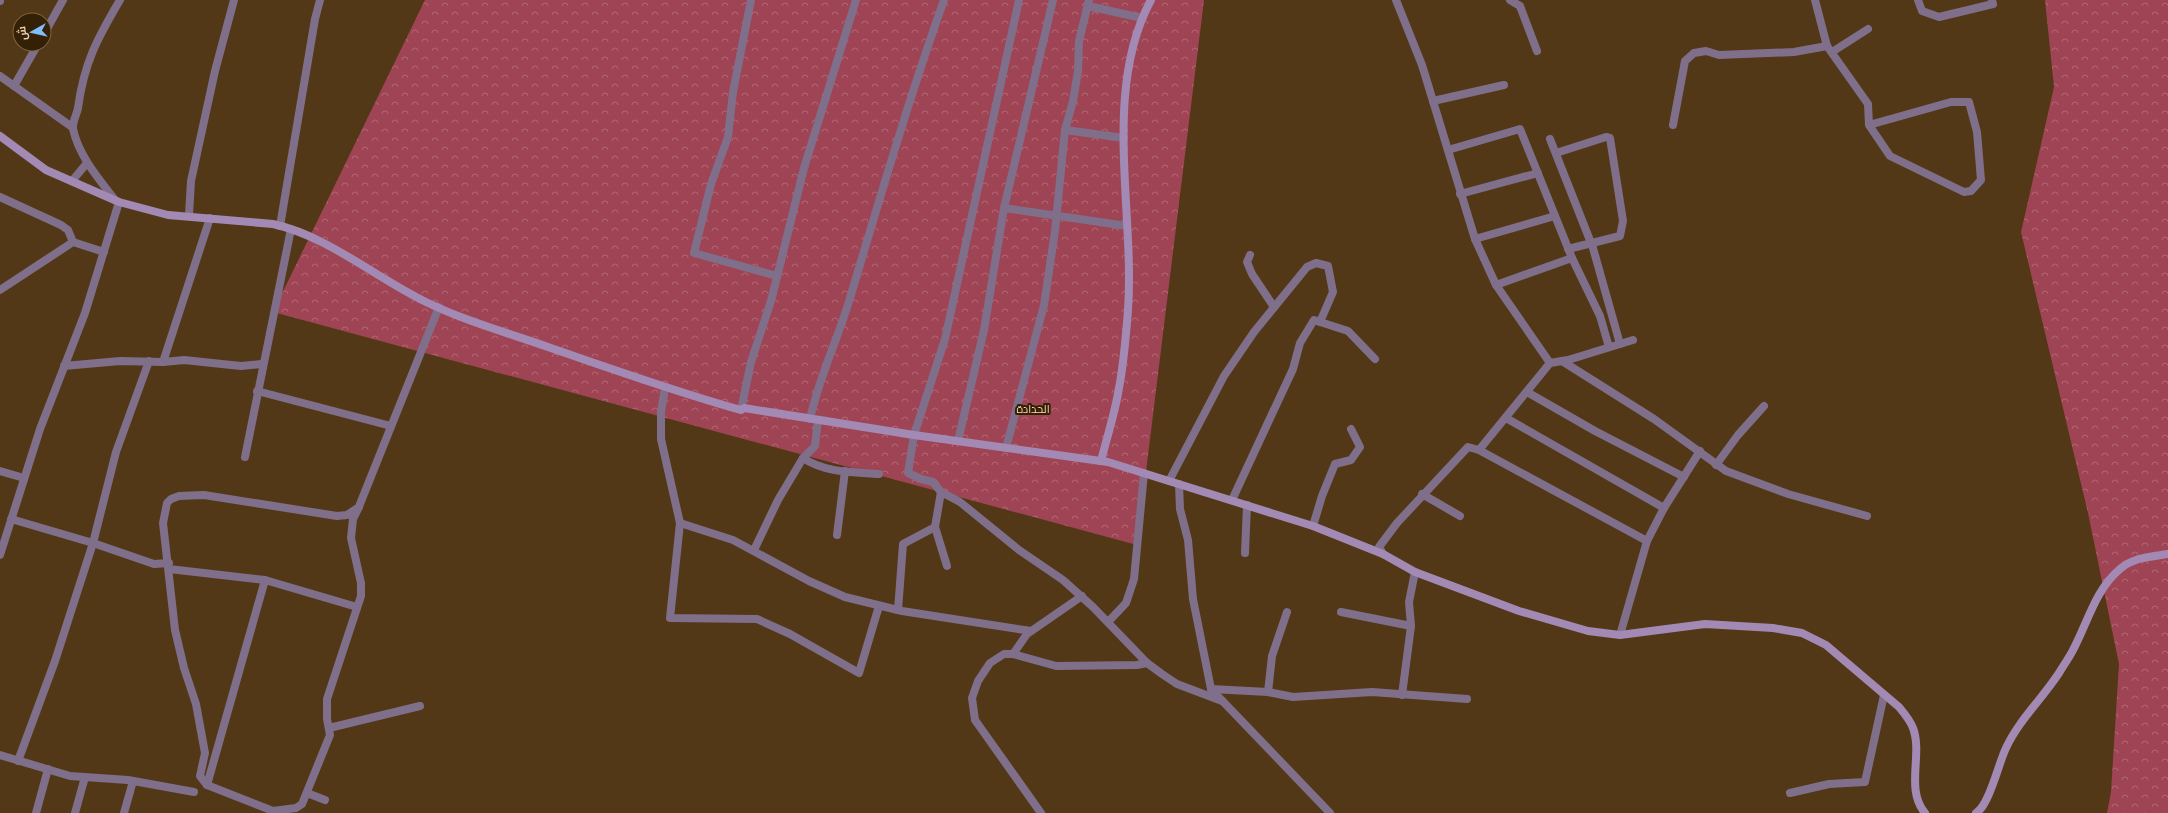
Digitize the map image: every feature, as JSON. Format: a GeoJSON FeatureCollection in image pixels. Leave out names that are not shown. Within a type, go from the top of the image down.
{"type":"FeatureCollection","features":[{"type":"Feature","properties":{"kind":"main road"},"geometry":{"type":"LineString","coordinates":[[1100,461],[1114,410],[1122,372],[1128,310],[1128,226],[1124,138],[1127,87],[1136,32],[1151,0]]}},
{"type":"Feature","properties":{"kind":"main road"},"geometry":{"type":"LineString","coordinates":[[0,136],[46,170],[117,201],[168,215],[189,215],[280,226],[291,229],[338,251],[426,302],[483,325],[665,388],[741,410],[744,408],[914,435],[1100,461],[1144,473],[1313,526],[1383,554],[1415,572],[1519,611],[1588,631],[1620,635],[1705,624],[1773,628],[1802,633],[1826,645],[1899,707],[1913,727],[1916,747],[1915,790],[1924,813]]}},
{"type":"Feature","properties":{"kind":"main road"},"geometry":{"type":"LineString","coordinates":[[1976,813],[1980,811],[1988,794],[2006,748],[2019,726],[2057,675],[2073,650],[2094,604],[2110,578],[2121,568],[2138,558],[2168,554]]}},
{"type":"Feature","properties":{"kind":"street"},"geometry":{"type":"LineString","coordinates":[[52,20],[63,0]]}},
{"type":"Feature","properties":{"kind":"street"},"geometry":{"type":"LineString","coordinates":[[72,127],[90,54],[98,36],[120,0]]}},
{"type":"Feature","properties":{"kind":"street"},"geometry":{"type":"LineString","coordinates":[[189,215],[191,181],[215,71],[234,0]]}},
{"type":"Feature","properties":{"kind":"street"},"geometry":{"type":"LineString","coordinates":[[280,226],[312,32],[320,0]]}},
{"type":"Feature","properties":{"kind":"street"},"geometry":{"type":"LineString","coordinates":[[751,0],[733,92],[728,137],[710,184],[694,253],[777,276]]}},
{"type":"Feature","properties":{"kind":"street"},"geometry":{"type":"LineString","coordinates":[[741,410],[751,362],[771,301],[804,168],[856,0]]}},
{"type":"Feature","properties":{"kind":"street"},"geometry":{"type":"LineString","coordinates":[[754,550],[769,517],[803,458],[815,446],[815,398],[850,297],[890,162],[944,0]]}},
{"type":"Feature","properties":{"kind":"street"},"geometry":{"type":"LineString","coordinates":[[1019,0],[946,339],[914,435],[908,473],[921,479],[933,482],[941,492],[960,502],[1019,550],[1063,580],[1082,596],[1147,663],[1178,684],[1222,701]]}},
{"type":"Feature","properties":{"kind":"street"},"geometry":{"type":"LineString","coordinates":[[958,441],[984,330],[1004,208],[1028,115],[1053,0]]}},
{"type":"Feature","properties":{"kind":"street"},"geometry":{"type":"LineString","coordinates":[[1396,0],[1422,65],[1460,194],[1476,240],[1496,286],[1550,363]]}},
{"type":"Feature","properties":{"kind":"street"},"geometry":{"type":"LineString","coordinates":[[1512,0],[1520,6],[1537,51]]}},
{"type":"Feature","properties":{"kind":"street"},"geometry":{"type":"LineString","coordinates":[[1815,0],[1829,49],[1868,104],[1869,125],[1890,156],[1964,192],[1972,191],[1981,180],[1977,132],[1968,102],[1951,102],[1869,125]]}},
{"type":"Feature","properties":{"kind":"street"},"geometry":{"type":"LineString","coordinates":[[1918,0],[1922,11],[1939,17],[1993,4],[1992,0]]}},
{"type":"Feature","properties":{"kind":"street"},"geometry":{"type":"LineString","coordinates":[[1006,448],[1044,304],[1056,217],[1065,130],[1073,101],[1078,71],[1079,41],[1089,3],[1142,18]]}},
{"type":"Feature","properties":{"kind":"street"},"geometry":{"type":"LineString","coordinates":[[1673,125],[1685,61],[1694,53],[1706,51],[1719,55],[1829,49],[1868,29]]}},
{"type":"Feature","properties":{"kind":"street"},"geometry":{"type":"LineString","coordinates":[[14,86],[33,52]]}},
{"type":"Feature","properties":{"kind":"street"},"geometry":{"type":"LineString","coordinates":[[0,76],[72,127],[87,163],[117,201],[104,252],[85,313],[40,429],[0,554]]}},
{"type":"Feature","properties":{"kind":"street"},"geometry":{"type":"LineString","coordinates":[[1433,101],[1504,85]]}},
{"type":"Feature","properties":{"kind":"street"},"geometry":{"type":"LineString","coordinates":[[1448,150],[1520,129],[1568,249],[1600,316],[1609,347]]}},
{"type":"Feature","properties":{"kind":"street"},"geometry":{"type":"LineString","coordinates":[[1065,130],[1124,138]]}},
{"type":"Feature","properties":{"kind":"street"},"geometry":{"type":"LineString","coordinates":[[1556,154],[1606,136],[1610,138],[1623,221],[1620,236],[1568,249]]}},
{"type":"Feature","properties":{"kind":"street"},"geometry":{"type":"LineString","coordinates":[[1550,139],[1591,244],[1620,344]]}},
{"type":"Feature","properties":{"kind":"street"},"geometry":{"type":"LineString","coordinates":[[72,181],[87,163]]}},
{"type":"Feature","properties":{"kind":"street"},"geometry":{"type":"LineString","coordinates":[[1460,194],[1538,173]]}},
{"type":"Feature","properties":{"kind":"street"},"geometry":{"type":"LineString","coordinates":[[0,197],[61,225],[68,230],[73,242],[104,252]]}},
{"type":"Feature","properties":{"kind":"street"},"geometry":{"type":"LineString","coordinates":[[1004,208],[1056,217],[1128,226]]}},
{"type":"Feature","properties":{"kind":"street"},"geometry":{"type":"LineString","coordinates":[[1476,240],[1555,216]]}},
{"type":"Feature","properties":{"kind":"street"},"geometry":{"type":"LineString","coordinates":[[163,362],[210,218]]}},
{"type":"Feature","properties":{"kind":"street"},"geometry":{"type":"LineString","coordinates":[[245,457],[262,364],[291,229]]}},
{"type":"Feature","properties":{"kind":"street"},"geometry":{"type":"LineString","coordinates":[[0,290],[73,242]]}},
{"type":"Feature","properties":{"kind":"street"},"geometry":{"type":"LineString","coordinates":[[1250,255],[1248,262],[1252,274],[1274,307]]}},
{"type":"Feature","properties":{"kind":"street"},"geometry":{"type":"LineString","coordinates":[[1496,286],[1572,258]]}},
{"type":"Feature","properties":{"kind":"street"},"geometry":{"type":"LineString","coordinates":[[1169,481],[1224,376],[1254,332],[1274,307],[1307,268],[1316,263],[1328,266],[1333,292],[1320,322]]}},
{"type":"Feature","properties":{"kind":"street"},"geometry":{"type":"LineString","coordinates":[[359,507],[347,515],[330,516],[211,495],[176,497],[167,503],[163,519],[175,630],[199,716],[205,753],[200,776],[206,784],[274,812],[296,808],[302,804],[330,735],[327,719],[328,699],[362,590],[353,551],[351,532],[353,519],[359,507],[392,426],[439,307]]}},
{"type":"Feature","properties":{"kind":"street"},"geometry":{"type":"LineString","coordinates":[[1232,500],[1292,369],[1300,343],[1314,320],[1348,331],[1375,359]]}},
{"type":"Feature","properties":{"kind":"street"},"geometry":{"type":"LineString","coordinates":[[1479,450],[1550,363],[1562,361],[1633,340]]}},
{"type":"Feature","properties":{"kind":"street"},"geometry":{"type":"LineString","coordinates":[[64,366],[120,360],[163,362],[184,360],[241,366],[262,364]]}},
{"type":"Feature","properties":{"kind":"street"},"geometry":{"type":"LineString","coordinates":[[18,761],[52,668],[93,543],[116,452],[149,361]]}},
{"type":"Feature","properties":{"kind":"street"},"geometry":{"type":"LineString","coordinates":[[1562,361],[1700,451],[1716,465],[1726,471],[1788,494],[1867,516]]}},
{"type":"Feature","properties":{"kind":"street"},"geometry":{"type":"LineString","coordinates":[[665,388],[661,412],[661,439],[680,523],[670,618],[757,619],[790,634],[859,673],[880,606]]}},
{"type":"Feature","properties":{"kind":"street"},"geometry":{"type":"LineString","coordinates":[[257,391],[392,426]]}},
{"type":"Feature","properties":{"kind":"street"},"geometry":{"type":"LineString","coordinates":[[1527,392],[1595,431],[1684,477]]}},
{"type":"Feature","properties":{"kind":"street"},"geometry":{"type":"LineString","coordinates":[[1716,465],[1738,435],[1764,406]]}},
{"type":"Feature","properties":{"kind":"street"},"geometry":{"type":"LineString","coordinates":[[1506,418],[1664,508]]}},
{"type":"Feature","properties":{"kind":"street"},"geometry":{"type":"LineString","coordinates":[[1313,526],[1322,496],[1336,464],[1351,460],[1360,447],[1351,429]]}},
{"type":"Feature","properties":{"kind":"street"},"geometry":{"type":"LineString","coordinates":[[1383,554],[1379,547],[1422,494],[1468,446],[1479,450],[1648,541]]}},
{"type":"Feature","properties":{"kind":"street"},"geometry":{"type":"LineString","coordinates":[[1620,635],[1648,541],[1664,508],[1700,451]]}},
{"type":"Feature","properties":{"kind":"street"},"geometry":{"type":"LineString","coordinates":[[803,458],[815,466],[845,471],[879,474]]}},
{"type":"Feature","properties":{"kind":"street"},"geometry":{"type":"LineString","coordinates":[[0,471],[24,478]]}},
{"type":"Feature","properties":{"kind":"street"},"geometry":{"type":"LineString","coordinates":[[837,535],[845,471]]}},
{"type":"Feature","properties":{"kind":"street"},"geometry":{"type":"LineString","coordinates":[[1108,622],[1126,603],[1134,578],[1144,473]]}},
{"type":"Feature","properties":{"kind":"street"},"geometry":{"type":"LineString","coordinates":[[1179,484],[1180,509],[1188,540],[1193,599],[1211,690],[1330,813]]}},
{"type":"Feature","properties":{"kind":"street"},"geometry":{"type":"LineString","coordinates":[[941,492],[935,527],[947,566]]}},
{"type":"Feature","properties":{"kind":"street"},"geometry":{"type":"LineString","coordinates":[[1422,494],[1460,516]]}},
{"type":"Feature","properties":{"kind":"street"},"geometry":{"type":"LineString","coordinates":[[1245,553],[1247,505]]}},
{"type":"Feature","properties":{"kind":"street"},"geometry":{"type":"LineString","coordinates":[[11,519],[93,543],[154,564],[265,580],[357,607]]}},
{"type":"Feature","properties":{"kind":"street"},"geometry":{"type":"LineString","coordinates":[[680,523],[726,537],[754,550],[832,592],[898,610],[1031,631]]}},
{"type":"Feature","properties":{"kind":"street"},"geometry":{"type":"LineString","coordinates":[[898,610],[903,544],[935,527]]}},
{"type":"Feature","properties":{"kind":"street"},"geometry":{"type":"LineString","coordinates":[[1402,695],[1411,626],[1409,602],[1415,572]]}},
{"type":"Feature","properties":{"kind":"street"},"geometry":{"type":"LineString","coordinates":[[206,784],[265,580]]}},
{"type":"Feature","properties":{"kind":"street"},"geometry":{"type":"LineString","coordinates":[[1013,654],[1027,634],[1082,596]]}},
{"type":"Feature","properties":{"kind":"street"},"geometry":{"type":"LineString","coordinates":[[1268,692],[1272,656],[1288,612]]}},
{"type":"Feature","properties":{"kind":"street"},"geometry":{"type":"LineString","coordinates":[[1341,612],[1411,626]]}},
{"type":"Feature","properties":{"kind":"street"},"geometry":{"type":"LineString","coordinates":[[1041,813],[975,720],[972,698],[978,681],[990,664],[1004,654],[1013,654],[1056,666],[1136,666],[1147,663]]}},
{"type":"Feature","properties":{"kind":"street"},"geometry":{"type":"LineString","coordinates":[[1211,690],[1268,692],[1293,697],[1372,692],[1467,699]]}},
{"type":"Feature","properties":{"kind":"street"},"geometry":{"type":"LineString","coordinates":[[1790,792],[1829,784],[1865,782],[1884,695]]}},
{"type":"Feature","properties":{"kind":"street"},"geometry":{"type":"LineString","coordinates":[[329,728],[420,706]]}},
{"type":"Feature","properties":{"kind":"street"},"geometry":{"type":"LineString","coordinates":[[0,755],[70,776],[133,781],[194,792]]}},
{"type":"Feature","properties":{"kind":"street"},"geometry":{"type":"LineString","coordinates":[[36,813],[48,769]]}},
{"type":"Feature","properties":{"kind":"street"},"geometry":{"type":"LineString","coordinates":[[75,813],[85,777]]}},
{"type":"Feature","properties":{"kind":"street"},"geometry":{"type":"LineString","coordinates":[[124,813],[133,781]]}},
{"type":"Feature","properties":{"kind":"street"},"geometry":{"type":"LineString","coordinates":[[307,793],[325,800]]}},
{"type":"Feature","properties":{"kind":"green space"},"geometry":{"type":"Polygon","coordinates":[[[425,0],[1204,0],[1137,545],[273,312],[425,0]]]}},
{"type":"Feature","properties":{"kind":"green space"},"geometry":{"type":"Polygon","coordinates":[[[2045,0],[2168,0],[2168,813],[2107,813],[2111,792],[2119,664],[2088,513],[2021,232],[2054,87],[2045,0]]]}},
{"type":"Feature","properties":{"kind":"district","name":"الحدادة"},"geometry":{"type":"Point","coordinates":[1033,409]}}]}
